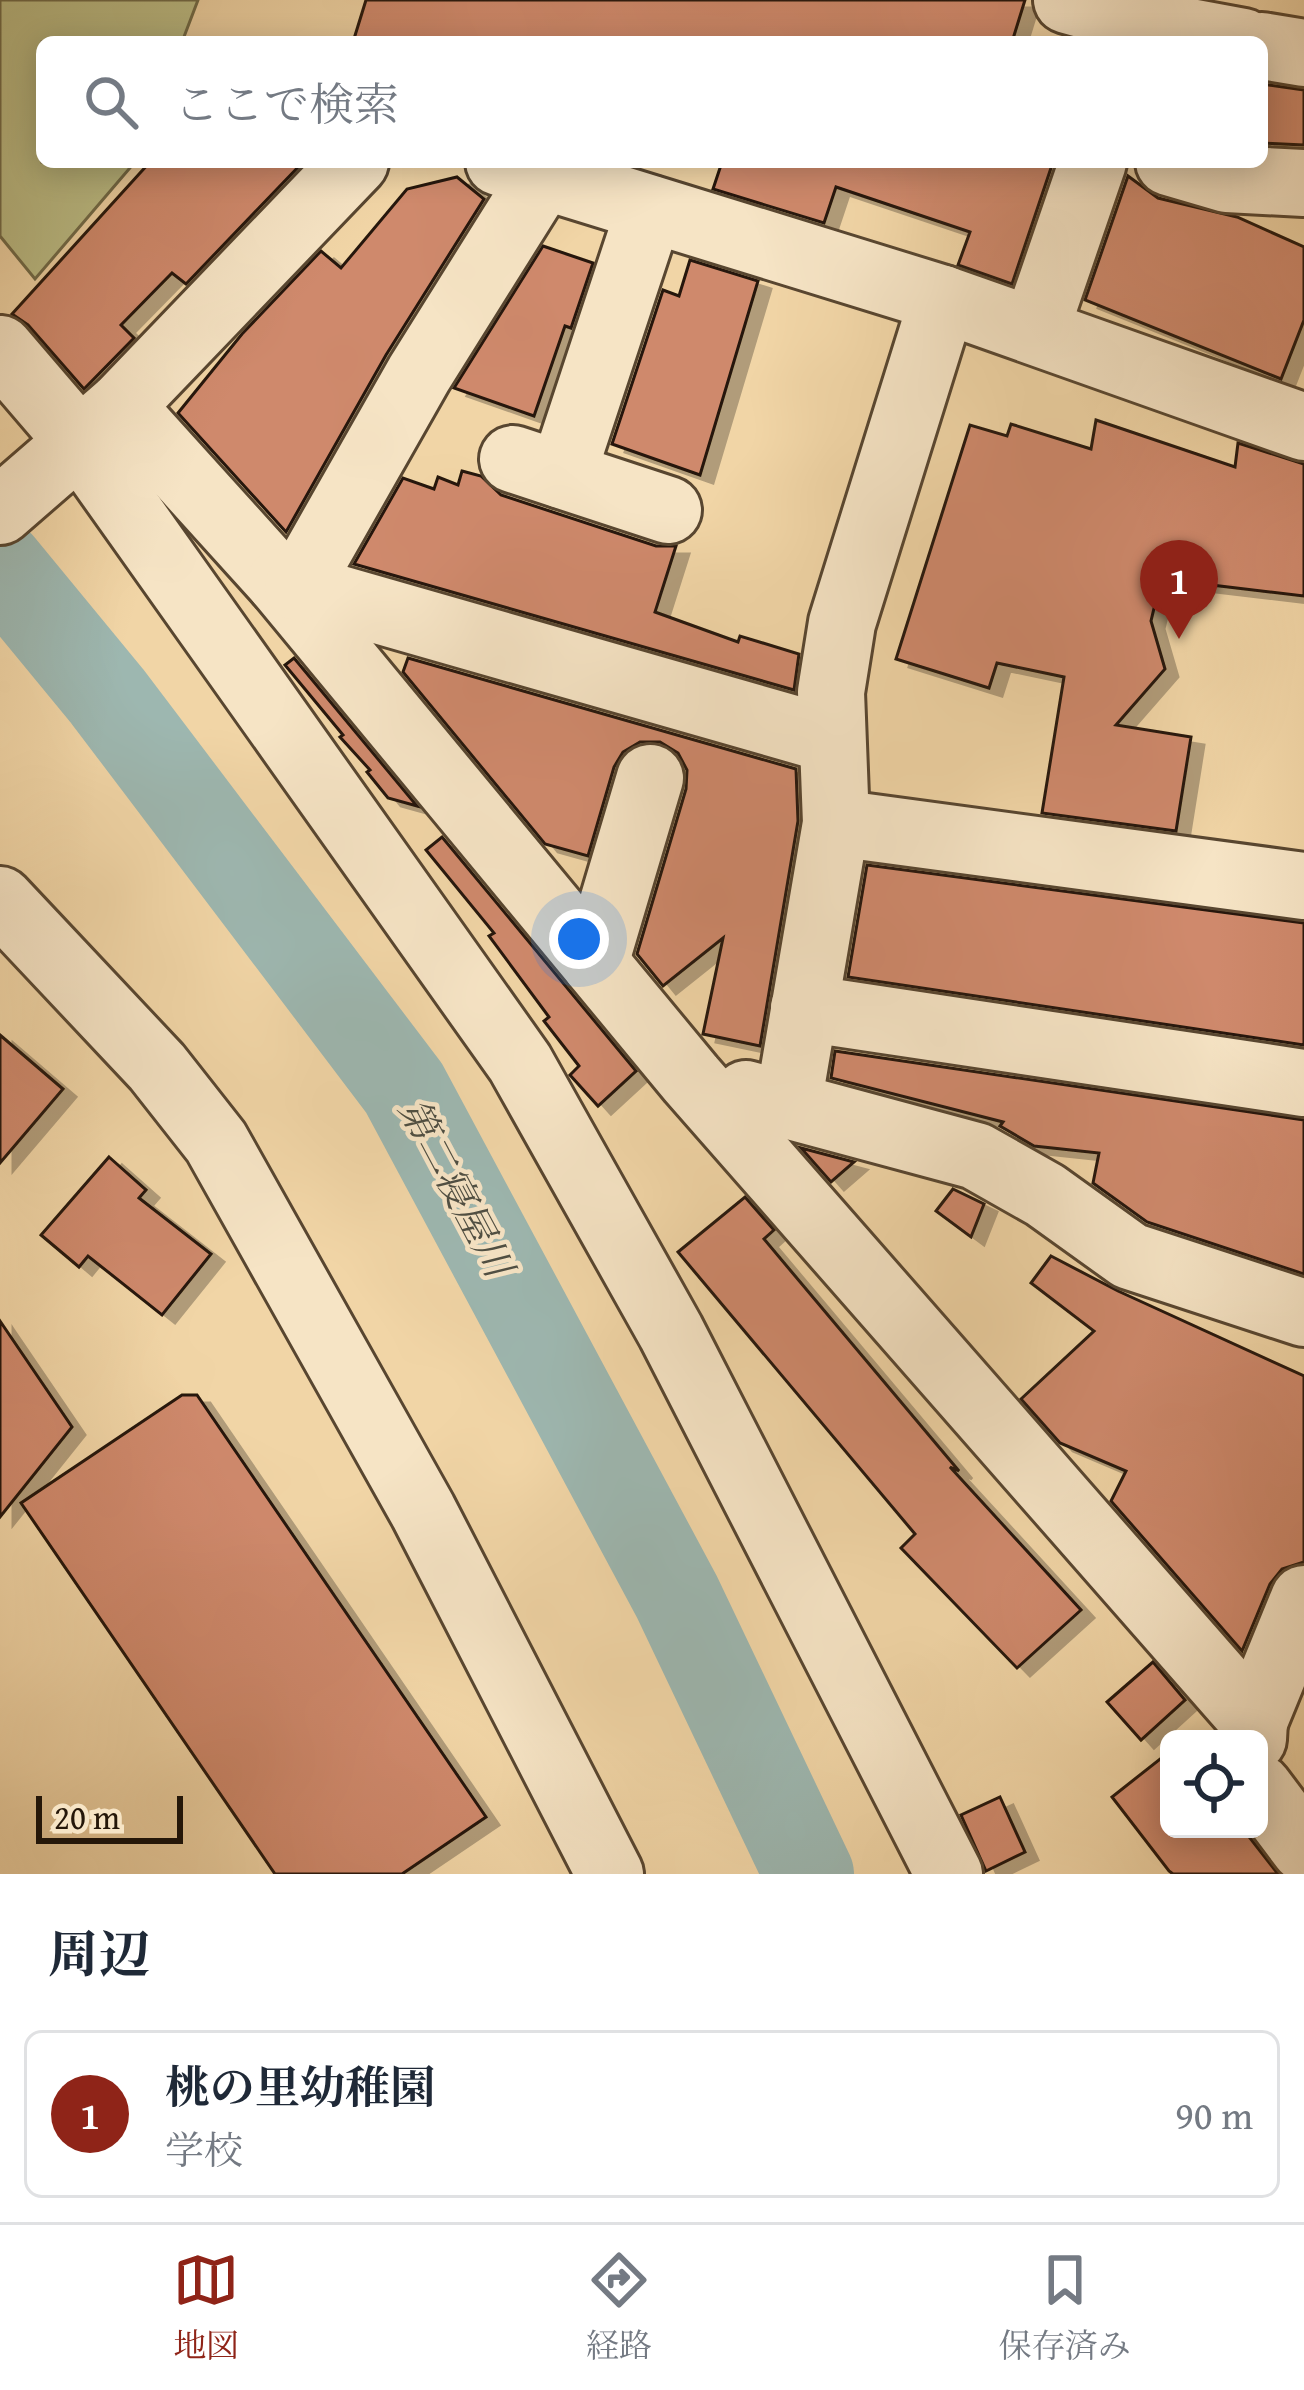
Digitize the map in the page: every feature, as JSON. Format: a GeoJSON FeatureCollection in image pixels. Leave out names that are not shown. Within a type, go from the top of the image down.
{"type":"FeatureCollection","features":[{"type":"Feature","properties":{"kind":"street"},"geometry":{"type":"LineString","coordinates":[[1067,0],[1216,36]]}},
{"type":"Feature","properties":{"kind":"street"},"geometry":{"type":"LineString","coordinates":[[1268,47],[1304,53]]}},
{"type":"Feature","properties":{"kind":"street"},"geometry":{"type":"LineString","coordinates":[[0,511],[100,423],[349,168]]}},
{"type":"Feature","properties":{"kind":"street"},"geometry":{"type":"LineString","coordinates":[[1035,331],[1091,168]]}},
{"type":"Feature","properties":{"kind":"street"},"geometry":{"type":"LineString","coordinates":[[1189,168],[1227,179],[1304,183]]}},
{"type":"Feature","properties":{"kind":"street"},"geometry":{"type":"LineString","coordinates":[[289,585],[419,374],[521,169],[943,298],[1304,427]]}},
{"type":"Feature","properties":{"kind":"street"},"geometry":{"type":"LineString","coordinates":[[650,208],[538,467],[668,510]]}},
{"type":"Feature","properties":{"kind":"street"},"geometry":{"type":"LineString","coordinates":[[788,1105],[836,823],[831,692],[842,623],[943,298]]}},
{"type":"Feature","properties":{"kind":"street"},"geometry":{"type":"LineString","coordinates":[[0,349],[100,423],[289,585],[691,1079],[1253,1730],[1304,1599]]}},
{"type":"Feature","properties":{"kind":"street"},"geometry":{"type":"LineString","coordinates":[[100,423],[520,1063],[671,1332],[950,1874]]}},
{"type":"Feature","properties":{"kind":"street"},"geometry":{"type":"LineString","coordinates":[[289,585],[832,740]]}},
{"type":"Feature","properties":{"kind":"street"},"geometry":{"type":"LineString","coordinates":[[595,963],[650,778]]}},
{"type":"Feature","properties":{"kind":"street"},"geometry":{"type":"LineString","coordinates":[[836,823],[1304,886]]}},
{"type":"Feature","properties":{"kind":"street"},"geometry":{"type":"LineString","coordinates":[[0,900],[157,1067],[216,1142],[423,1511],[610,1874]]}},
{"type":"Feature","properties":{"kind":"street"},"geometry":{"type":"LineString","coordinates":[[804,1008],[1304,1083]]}},
{"type":"Feature","properties":{"kind":"street"},"geometry":{"type":"LineString","coordinates":[[691,1079],[976,1156],[1046,1195],[1130,1256],[1304,1313]]}},
{"type":"Feature","properties":{"kind":"street"},"geometry":{"type":"LineString","coordinates":[[1268,1800],[1304,1847]]}},
{"type":"Feature","properties":{"kind":"green space"},"geometry":{"type":"Polygon","coordinates":[[[0,0],[198,0],[184,36],[36,36],[36,168],[130,168],[35,279],[0,236],[0,0]]]}},
{"type":"Feature","properties":{"kind":"building"},"geometry":{"type":"Polygon","coordinates":[[[366,0],[1025,0],[1014,36],[355,36],[366,0]]]}},
{"type":"Feature","properties":{"kind":"building"},"geometry":{"type":"Polygon","coordinates":[[[1268,85],[1304,90],[1304,145],[1268,143],[1268,85]]]}},
{"type":"Feature","properties":{"kind":"building"},"geometry":{"type":"Polygon","coordinates":[[[145,168],[297,168],[186,284],[172,273],[121,325],[134,338],[84,389],[28,325],[12,314],[145,168]]]}},
{"type":"Feature","properties":{"kind":"building"},"geometry":{"type":"Polygon","coordinates":[[[720,168],[1051,168],[1012,284],[958,265],[970,232],[836,187],[824,223],[713,189],[720,168]]]}},
{"type":"Feature","properties":{"kind":"building"},"geometry":{"type":"Polygon","coordinates":[[[1128,176],[1158,198],[1237,217],[1304,247],[1304,320],[1281,379],[1085,300],[1128,176]]]}},
{"type":"Feature","properties":{"kind":"building"},"geometry":{"type":"Polygon","coordinates":[[[457,177],[484,199],[386,355],[286,532],[178,413],[242,334],[321,251],[341,268],[407,189],[457,177]]]}},
{"type":"Feature","properties":{"kind":"building"},"geometry":{"type":"Polygon","coordinates":[[[543,246],[593,263],[534,416],[454,388],[543,246]]]}},
{"type":"Feature","properties":{"kind":"building"},"geometry":{"type":"Polygon","coordinates":[[[690,260],[758,281],[700,475],[612,444],[663,290],[679,296],[690,260]]]}},
{"type":"Feature","properties":{"kind":"building"},"geometry":{"type":"Polygon","coordinates":[[[1096,420],[1235,467],[1238,443],[1304,464],[1304,596],[1161,579],[1151,621],[1165,669],[1116,725],[1191,737],[1176,831],[1042,813],[1064,677],[997,663],[989,688],[896,659],[970,425],[1007,436],[1011,424],[1091,449],[1096,420]]]}},
{"type":"Feature","properties":{"kind":"building"},"geometry":{"type":"Polygon","coordinates":[[[462,471],[481,476],[501,495],[656,546],[676,546],[655,612],[738,642],[740,636],[799,654],[794,690],[354,564],[403,478],[434,489],[438,477],[458,485],[462,471]]]}},
{"type":"Feature","properties":{"kind":"building"},"geometry":{"type":"Polygon","coordinates":[[[294,658],[417,806],[388,798],[285,665],[294,658]]]}},
{"type":"Feature","properties":{"kind":"building"},"geometry":{"type":"Polygon","coordinates":[[[408,658],[796,769],[798,821],[760,1046],[703,1034],[723,938],[663,986],[637,954],[686,789],[687,770],[678,753],[660,742],[640,742],[623,752],[614,767],[588,856],[545,844],[403,672],[408,658]]]}},
{"type":"Feature","properties":{"kind":"building"},"geometry":{"type":"Polygon","coordinates":[[[442,837],[636,1071],[598,1106],[570,1075],[579,1066],[489,936],[494,933],[426,850],[442,837]]]}},
{"type":"Feature","properties":{"kind":"building"},"geometry":{"type":"Polygon","coordinates":[[[867,865],[1304,923],[1304,1045],[848,977],[867,865]]]}},
{"type":"Feature","properties":{"kind":"building"},"geometry":{"type":"Polygon","coordinates":[[[0,1035],[63,1089],[0,1163],[0,1035]]]}},
{"type":"Feature","properties":{"kind":"building"},"geometry":{"type":"Polygon","coordinates":[[[835,1051],[1304,1120],[1304,1274],[1147,1222],[1093,1183],[1099,1153],[1034,1146],[1000,1126],[1003,1122],[831,1078],[835,1051]]]}},
{"type":"Feature","properties":{"kind":"building"},"geometry":{"type":"Polygon","coordinates":[[[801,1148],[854,1162],[831,1182],[801,1148]]]}},
{"type":"Feature","properties":{"kind":"building"},"geometry":{"type":"Polygon","coordinates":[[[109,1157],[146,1190],[139,1198],[211,1254],[162,1315],[88,1256],[79,1267],[41,1235],[109,1157]]]}},
{"type":"Feature","properties":{"kind":"building"},"geometry":{"type":"Polygon","coordinates":[[[953,1189],[984,1204],[971,1237],[936,1211],[953,1189]]]}},
{"type":"Feature","properties":{"kind":"building"},"geometry":{"type":"Polygon","coordinates":[[[745,1197],[774,1230],[764,1239],[959,1471],[950,1467],[1081,1610],[1017,1668],[901,1548],[915,1534],[678,1252],[745,1197]]]}},
{"type":"Feature","properties":{"kind":"building"},"geometry":{"type":"Polygon","coordinates":[[[1051,1256],[1304,1376],[1304,1562],[1282,1569],[1270,1584],[1242,1651],[1111,1501],[1126,1471],[1060,1443],[1021,1399],[1094,1331],[1031,1283],[1051,1256]]]}},
{"type":"Feature","properties":{"kind":"building"},"geometry":{"type":"Polygon","coordinates":[[[0,1321],[72,1427],[0,1517],[0,1321]]]}},
{"type":"Feature","properties":{"kind":"building"},"geometry":{"type":"Polygon","coordinates":[[[182,1395],[197,1395],[486,1817],[402,1874],[275,1874],[21,1503],[182,1395]]]}},
{"type":"Feature","properties":{"kind":"building"},"geometry":{"type":"Polygon","coordinates":[[[1153,1662],[1185,1700],[1141,1740],[1107,1702],[1153,1662]]]}},
{"type":"Feature","properties":{"kind":"building"},"geometry":{"type":"Polygon","coordinates":[[[1160,1759],[1160,1838],[1250,1838],[1278,1874],[1173,1874],[1112,1797],[1160,1759]]]}},
{"type":"Feature","properties":{"kind":"building"},"geometry":{"type":"Polygon","coordinates":[[[1000,1797],[1025,1852],[986,1871],[961,1815],[1000,1797]]]}},
{"type":"Feature","properties":{"kind":"waterway","name":"第二寝屋川"},"geometry":{"type":"LineString","coordinates":[[0,566],[107,696],[404,1088],[677,1597],[809,1874]]}},
{"type":"Feature","properties":{"kind":"place","name":"桃の里幼稚園"},"geometry":{"type":"Point","coordinates":[1179,639]}}]}
